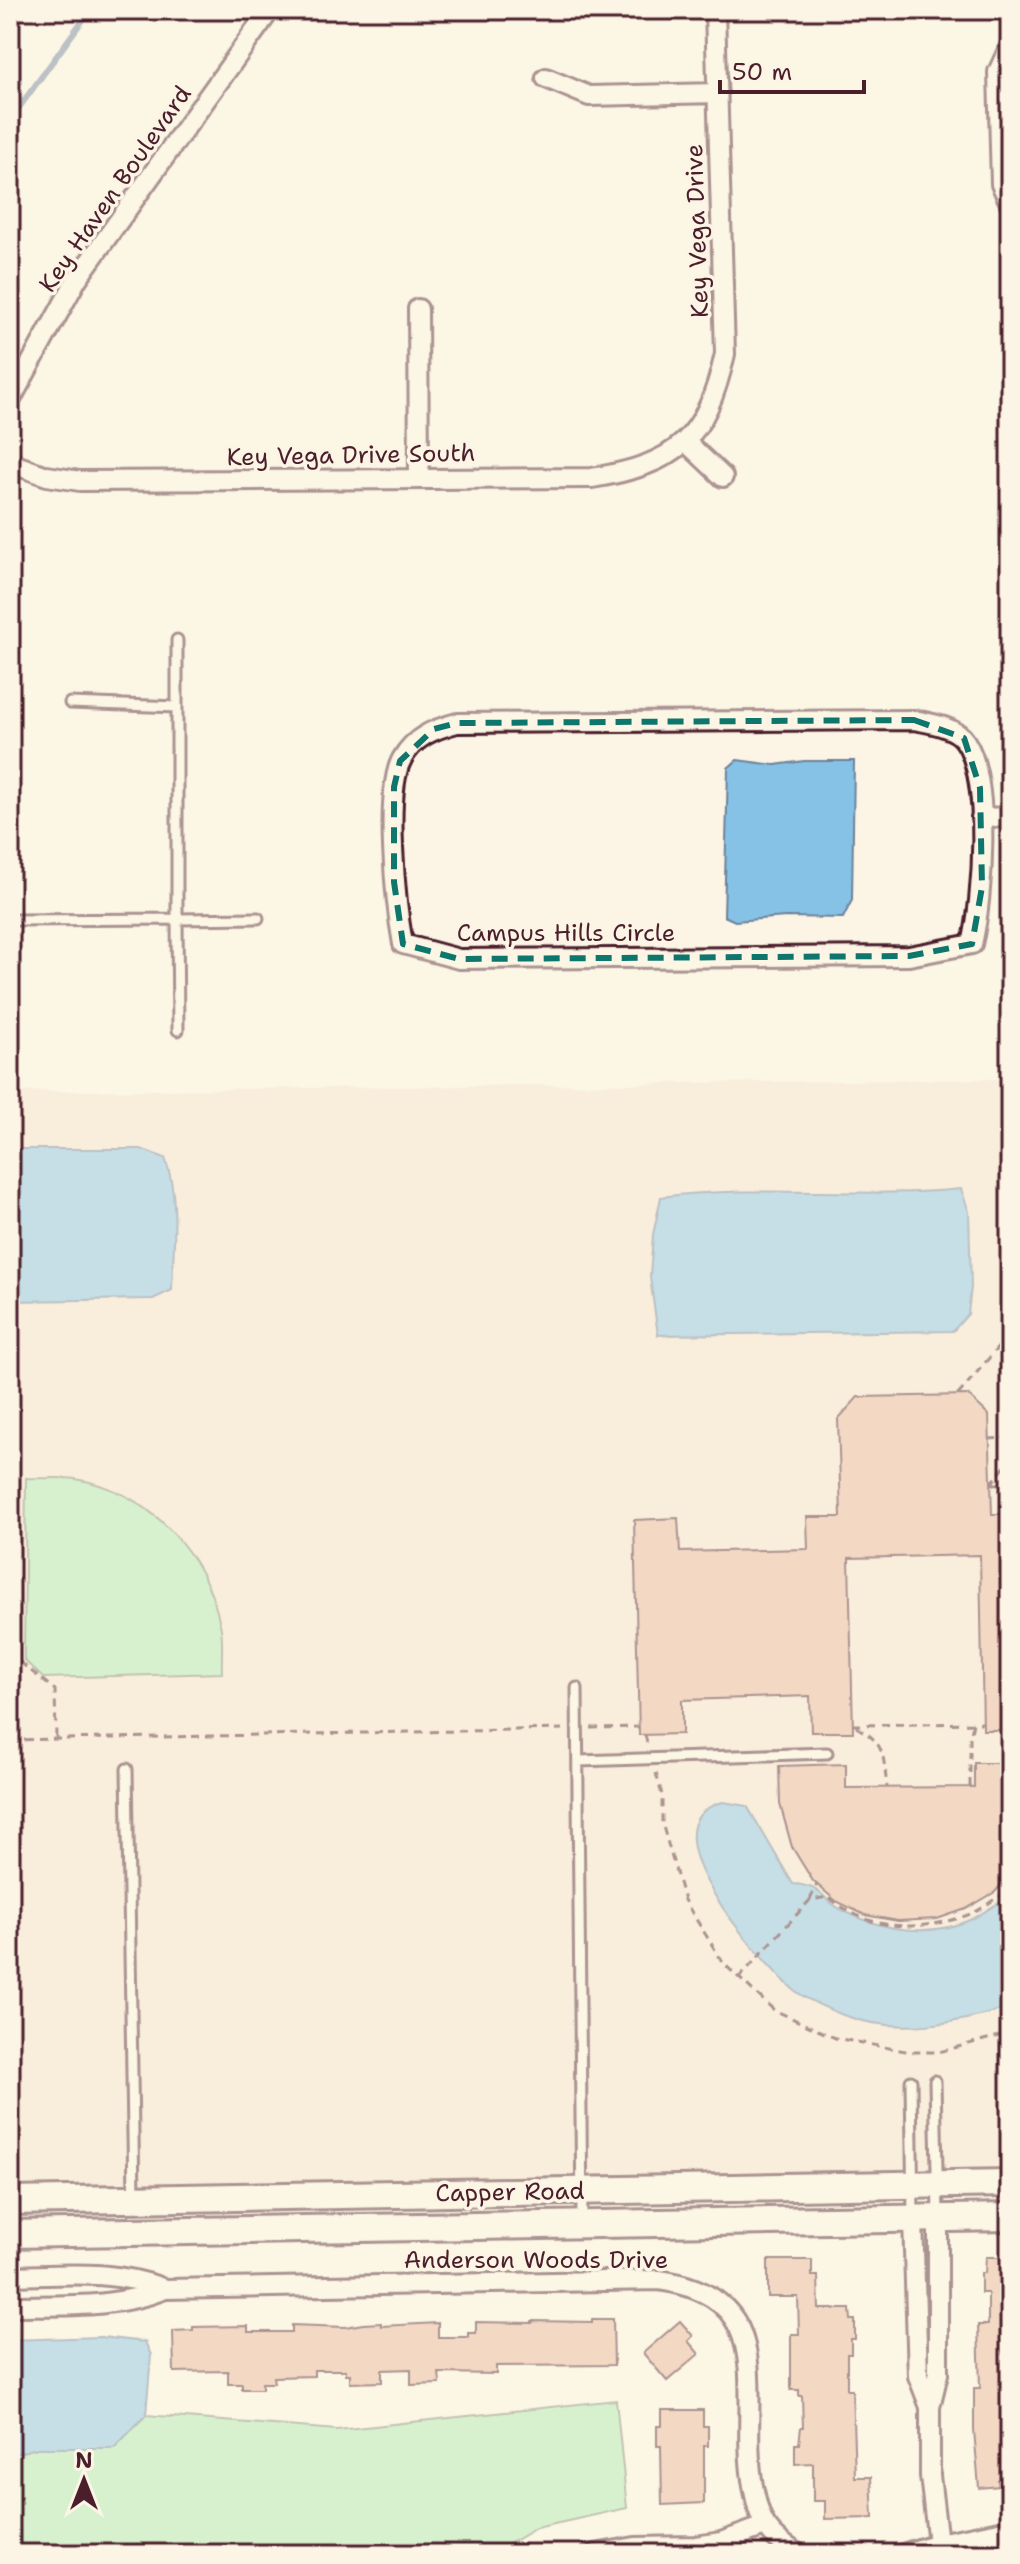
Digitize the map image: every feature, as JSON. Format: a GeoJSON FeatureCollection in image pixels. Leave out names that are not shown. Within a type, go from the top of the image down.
{"type":"FeatureCollection","features":[{"type":"Feature","properties":{"kind":"street","name":"Key Haven Boulevard"},"geometry":{"type":"LineString","coordinates":[[10,401],[77,279],[270,10]]}},
{"type":"Feature","properties":{"kind":"street","name":"Key Vega Drive"},"geometry":{"type":"LineString","coordinates":[[685,441],[705,416],[717,388],[725,354],[715,10]]}},
{"type":"Feature","properties":{"kind":"street"},"geometry":{"type":"LineString","coordinates":[[1010,46],[998,72],[1001,184],[1010,203]]}},
{"type":"Feature","properties":{"kind":"street"},"geometry":{"type":"LineString","coordinates":[[546,78],[589,96],[718,93]]}},
{"type":"Feature","properties":{"kind":"street"},"geometry":{"type":"LineString","coordinates":[[418,309],[419,478]]}},
{"type":"Feature","properties":{"kind":"street"},"geometry":{"type":"LineString","coordinates":[[685,441],[723,477]]}},
{"type":"Feature","properties":{"kind":"street","name":"Key Vega Drive South"},"geometry":{"type":"LineString","coordinates":[[10,463],[47,476],[80,481],[592,478],[660,461],[685,441]]}},
{"type":"Feature","properties":{"kind":"street","name":"Campus Hills Circle"},"geometry":{"type":"LineString","coordinates":[[914,720],[939,725],[964,738],[975,763],[981,818],[982,887],[972,944],[941,952],[909,956],[459,959],[403,944],[394,882],[394,787],[400,761],[414,742],[434,729],[457,723],[914,720]]}},
{"type":"Feature","properties":{"kind":"street"},"geometry":{"type":"LineString","coordinates":[[981,818],[1010,817]]}},
{"type":"Feature","properties":{"kind":"street","name":"Capper Road"},"geometry":{"type":"LineString","coordinates":[[10,2201],[1010,2183]]}},
{"type":"Feature","properties":{"kind":"street","name":"Capper Road"},"geometry":{"type":"LineString","coordinates":[[10,2234],[1010,2217]]}},
{"type":"Feature","properties":{"kind":"street"},"geometry":{"type":"LineString","coordinates":[[926,2218],[915,2299],[918,2376],[930,2407]]}},
{"type":"Feature","properties":{"kind":"street"},"geometry":{"type":"LineString","coordinates":[[926,2218],[940,2299],[938,2374],[930,2407],[930,2476],[938,2543]]}},
{"type":"Feature","properties":{"kind":"street","name":"Anderson Woods Drive"},"geometry":{"type":"LineString","coordinates":[[10,2276],[111,2275],[138,2279],[165,2289],[659,2280],[686,2283],[712,2295],[729,2311],[743,2331],[749,2359],[751,2474],[757,2506],[765,2526]]}},
{"type":"Feature","properties":{"kind":"street","name":"Anderson Woods Drive"},"geometry":{"type":"LineString","coordinates":[[10,2306],[113,2305],[141,2299],[165,2289]]}},
{"type":"Feature","properties":{"kind":"street"},"geometry":{"type":"LineString","coordinates":[[915,2299],[940,2299]]}},
{"type":"Feature","properties":{"kind":"street"},"geometry":{"type":"LineString","coordinates":[[595,2554],[635,2547],[696,2546],[721,2542],[765,2526],[798,2554]]}},
{"type":"Feature","properties":{"kind":"street"},"geometry":{"type":"LineString","coordinates":[[903,2554],[938,2543],[1010,2529]]}},
{"type":"Feature","properties":{"kind":"lane"},"geometry":{"type":"LineString","coordinates":[[177,640],[178,1030]]}},
{"type":"Feature","properties":{"kind":"lane"},"geometry":{"type":"LineString","coordinates":[[70,703],[177,707]]}},
{"type":"Feature","properties":{"kind":"lane"},"geometry":{"type":"LineString","coordinates":[[10,920],[258,918]]}},
{"type":"Feature","properties":{"kind":"lane"},"geometry":{"type":"LineString","coordinates":[[577,1688],[582,2225]]}},
{"type":"Feature","properties":{"kind":"lane"},"geometry":{"type":"LineString","coordinates":[[578,1761],[827,1753]]}},
{"type":"Feature","properties":{"kind":"lane"},"geometry":{"type":"LineString","coordinates":[[127,1769],[134,2199]]}},
{"type":"Feature","properties":{"kind":"lane"},"geometry":{"type":"LineString","coordinates":[[911,2081],[912,2185],[926,2218]]}},
{"type":"Feature","properties":{"kind":"lane"},"geometry":{"type":"LineString","coordinates":[[926,2218],[938,2184],[935,2081]]}},
{"type":"Feature","properties":{"kind":"path"},"geometry":{"type":"LineString","coordinates":[[958,1395],[1010,1333]]}},
{"type":"Feature","properties":{"kind":"path"},"geometry":{"type":"LineString","coordinates":[[989,1439],[1010,1438]]}},
{"type":"Feature","properties":{"kind":"path"},"geometry":{"type":"LineString","coordinates":[[1010,1460],[991,1484],[1010,1484]]}},
{"type":"Feature","properties":{"kind":"path"},"geometry":{"type":"LineString","coordinates":[[10,1640],[16,1643],[16,1659],[55,1690],[56,1739]]}},
{"type":"Feature","properties":{"kind":"path"},"geometry":{"type":"LineString","coordinates":[[970,1787],[973,1723]]}},
{"type":"Feature","properties":{"kind":"path"},"geometry":{"type":"LineString","coordinates":[[887,1787],[881,1747],[873,1736],[853,1725],[983,1723]]}},
{"type":"Feature","properties":{"kind":"path"},"geometry":{"type":"LineString","coordinates":[[10,1740],[639,1727]]}},
{"type":"Feature","properties":{"kind":"path"},"geometry":{"type":"LineString","coordinates":[[645,1735],[662,1795],[662,1823],[684,1900],[724,1964],[774,2010],[835,2038],[911,2052],[939,2052],[1010,2033]]}},
{"type":"Feature","properties":{"kind":"path"},"geometry":{"type":"LineString","coordinates":[[1007,1763],[1007,1757],[1010,1757]]}},
{"type":"Feature","properties":{"kind":"path"},"geometry":{"type":"LineString","coordinates":[[1005,1881],[1010,1886]]}},
{"type":"Feature","properties":{"kind":"path"},"geometry":{"type":"LineString","coordinates":[[739,1978],[810,1900],[817,1884]]}},
{"type":"Feature","properties":{"kind":"path"},"geometry":{"type":"LineString","coordinates":[[810,1900],[828,1897],[873,1922],[912,1926],[942,1922],[976,1912],[1010,1893]]}},
{"type":"Feature","properties":{"kind":"highlighted area"},"geometry":{"type":"Polygon","coordinates":[[[914,720],[964,738],[980,788],[982,887],[972,944],[909,956],[459,959],[403,944],[394,882],[394,787],[400,761],[434,729],[457,723],[914,720]]]}},
{"type":"Feature","properties":{"kind":"shaded area"},"geometry":{"type":"Polygon","coordinates":[[[1010,1079],[1010,2181],[10,2200],[10,1092],[1010,1079]]]}},
{"type":"Feature","properties":{"kind":"green space"},"geometry":{"type":"Polygon","coordinates":[[[26,1478],[75,1479],[102,1486],[127,1497],[170,1529],[201,1573],[212,1598],[221,1630],[222,1673],[43,1678],[24,1660],[26,1478]]]}},
{"type":"Feature","properties":{"kind":"green space"},"geometry":{"type":"Polygon","coordinates":[[[616,2400],[627,2508],[536,2528],[492,2554],[10,2554],[10,2455],[37,2448],[114,2448],[146,2415],[337,2430],[616,2400]]]}},
{"type":"Feature","properties":{"kind":"water"},"geometry":{"type":"Polygon","coordinates":[[[737,760],[775,765],[804,761],[854,761],[852,900],[843,918],[786,917],[735,921],[724,916],[728,768],[737,760]]]}},
{"type":"Feature","properties":{"kind":"water"},"geometry":{"type":"Polygon","coordinates":[[[10,1149],[141,1149],[165,1158],[174,1206],[172,1290],[153,1299],[10,1301],[10,1149]]]}},
{"type":"Feature","properties":{"kind":"water"},"geometry":{"type":"Polygon","coordinates":[[[961,1189],[969,1212],[971,1287],[968,1314],[953,1331],[658,1335],[650,1277],[653,1235],[661,1197],[698,1193],[886,1193],[961,1189]]]}},
{"type":"Feature","properties":{"kind":"water"},"geometry":{"type":"Polygon","coordinates":[[[723,1802],[747,1806],[793,1884],[817,1891],[838,1908],[861,1919],[892,1928],[940,1929],[972,1919],[1010,1898],[1010,2007],[927,2025],[884,2025],[843,2015],[794,1990],[735,1925],[699,1864],[693,1837],[700,1815],[723,1802]]]}},
{"type":"Feature","properties":{"kind":"water"},"geometry":{"type":"Polygon","coordinates":[[[101,2337],[145,2342],[151,2355],[146,2415],[114,2448],[37,2448],[10,2455],[10,2340],[101,2337]]]}},
{"type":"Feature","properties":{"kind":"building"},"geometry":{"type":"Polygon","coordinates":[[[968,1395],[989,1415],[992,1514],[1010,1514],[1010,1730],[983,1730],[980,1555],[849,1558],[853,1732],[811,1732],[810,1696],[682,1700],[682,1734],[639,1735],[634,1520],[678,1518],[680,1552],[808,1549],[807,1517],[841,1517],[838,1419],[858,1397],[968,1395]]]}},
{"type":"Feature","properties":{"kind":"building"},"geometry":{"type":"Polygon","coordinates":[[[974,1763],[1010,1763],[1010,1875],[995,1892],[966,1909],[937,1919],[898,1921],[865,1915],[836,1901],[813,1881],[792,1847],[780,1804],[779,1766],[846,1764],[846,1788],[974,1787],[974,1763]]]}},
{"type":"Feature","properties":{"kind":"building"},"geometry":{"type":"Polygon","coordinates":[[[986,2257],[1010,2257],[1010,2479],[998,2480],[999,2486],[979,2488],[974,2388],[980,2388],[978,2325],[988,2325],[988,2293],[981,2293],[981,2273],[985,2273],[986,2257]]]}},
{"type":"Feature","properties":{"kind":"building"},"geometry":{"type":"Polygon","coordinates":[[[768,2260],[812,2260],[812,2276],[818,2276],[819,2309],[850,2309],[851,2320],[855,2320],[855,2339],[851,2339],[851,2354],[847,2354],[847,2390],[852,2390],[855,2477],[871,2477],[873,2518],[825,2519],[825,2501],[813,2501],[813,2463],[795,2464],[795,2444],[799,2444],[803,2427],[802,2396],[799,2396],[799,2390],[791,2390],[791,2334],[799,2334],[798,2297],[768,2297],[768,2260]]]}},
{"type":"Feature","properties":{"kind":"building"},"geometry":{"type":"Polygon","coordinates":[[[592,2319],[613,2319],[614,2365],[496,2366],[496,2374],[439,2373],[440,2384],[411,2385],[411,2369],[382,2370],[382,2382],[350,2383],[350,2374],[346,2374],[346,2370],[314,2370],[314,2376],[273,2377],[274,2383],[262,2383],[262,2389],[242,2389],[242,2384],[228,2384],[228,2371],[174,2372],[173,2331],[193,2330],[193,2327],[248,2326],[248,2332],[292,2332],[292,2325],[345,2327],[381,2323],[381,2326],[438,2323],[438,2337],[468,2337],[468,2333],[476,2333],[476,2322],[592,2322],[592,2319]]]}},
{"type":"Feature","properties":{"kind":"building"},"geometry":{"type":"Polygon","coordinates":[[[680,2321],[693,2336],[688,2341],[699,2354],[667,2381],[643,2353],[680,2321]]]}},
{"type":"Feature","properties":{"kind":"building"},"geometry":{"type":"Polygon","coordinates":[[[662,2410],[703,2410],[703,2426],[708,2426],[708,2446],[704,2446],[704,2503],[662,2505],[661,2446],[657,2446],[657,2426],[662,2426],[662,2410]]]}},
{"type":"Feature","properties":{"kind":"waterway"},"geometry":{"type":"LineString","coordinates":[[10,120],[90,10]]}}]}
